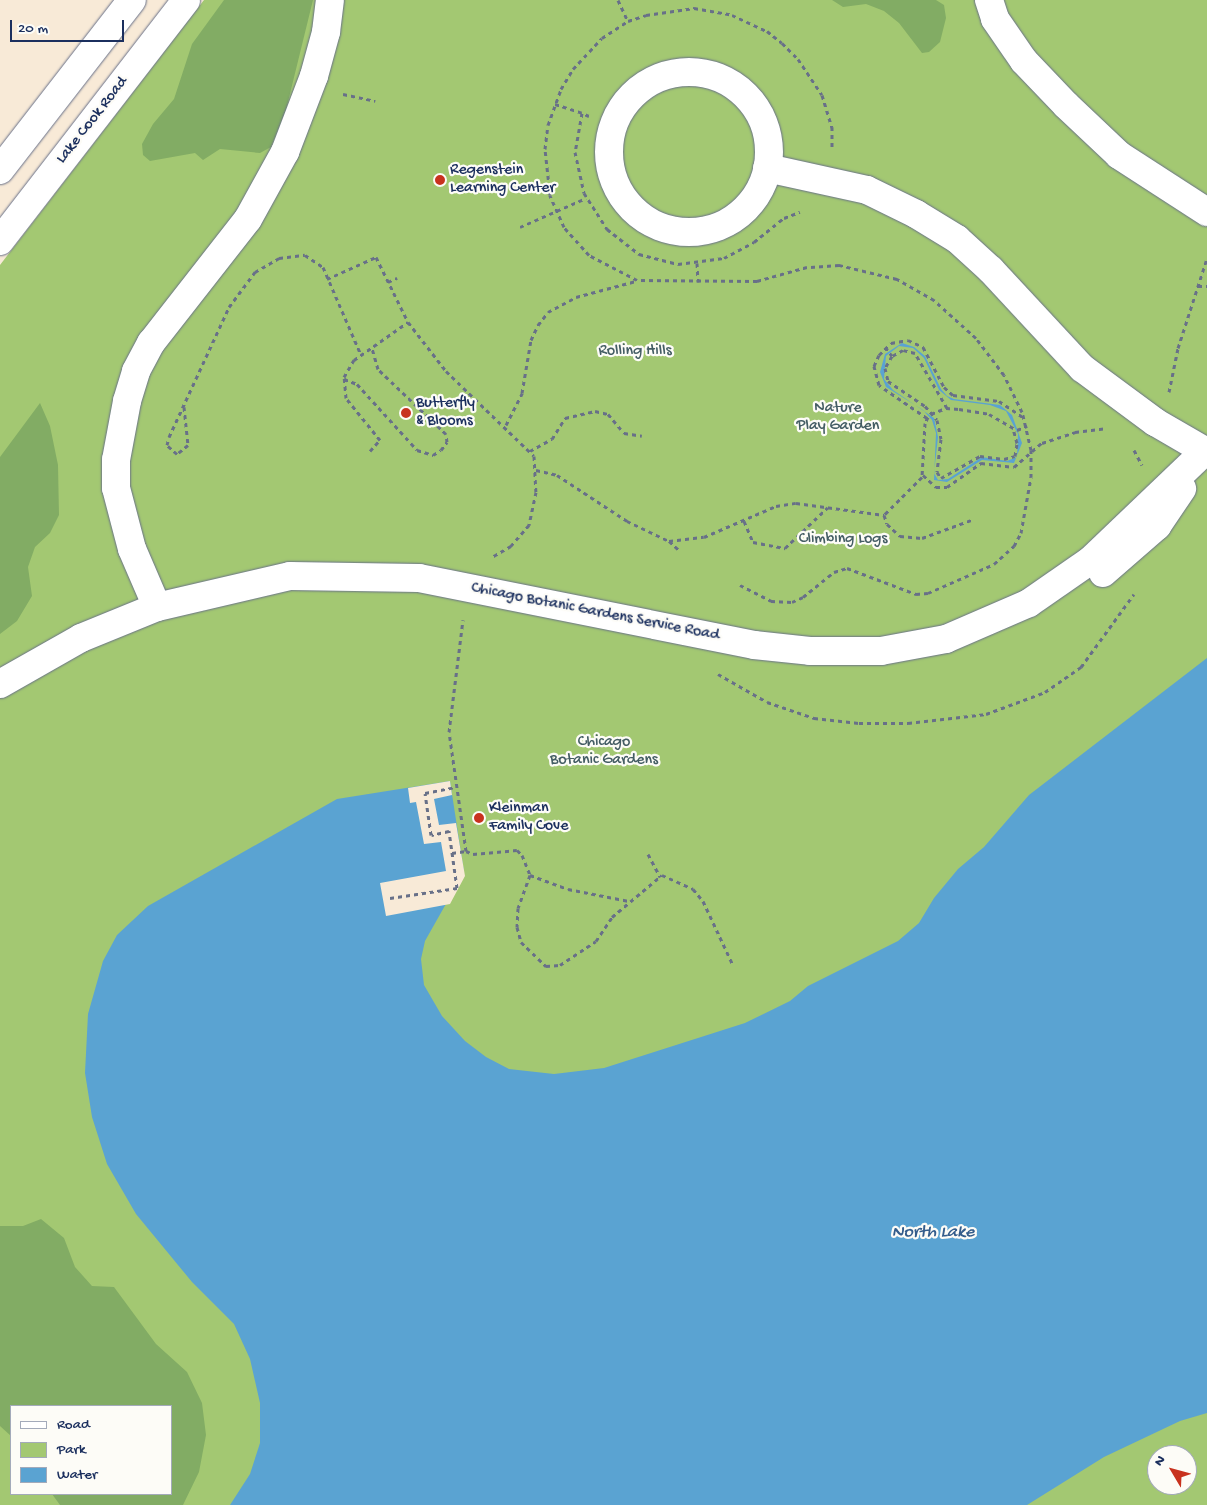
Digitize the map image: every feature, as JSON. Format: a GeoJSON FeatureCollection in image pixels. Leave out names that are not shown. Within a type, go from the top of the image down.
{"type":"FeatureCollection","features":[{"type":"Feature","properties":{"kind":"main road"},"geometry":{"type":"LineString","coordinates":[[0,170],[132,0]]}},
{"type":"Feature","properties":{"kind":"main road","name":"Lake Cook Road"},"geometry":{"type":"LineString","coordinates":[[0,241],[186,0]]}},
{"type":"Feature","properties":{"kind":"main road"},"geometry":{"type":"LineString","coordinates":[[989,0],[995,19],[1024,62],[1066,105],[1119,155],[1207,212]]}},
{"type":"Feature","properties":{"kind":"main road"},"geometry":{"type":"LineString","coordinates":[[157,607],[132,549],[116,488],[116,460],[127,401],[136,371],[151,343],[227,249],[270,181],[300,118],[332,17]]}},
{"type":"Feature","properties":{"kind":"main road"},"geometry":{"type":"LineString","coordinates":[[678,72],[704,73],[728,82],[748,97],[762,118],[769,143],[767,168],[758,194],[739,215],[715,228],[688,233],[661,228],[637,214],[619,193],[610,167],[610,139],[618,115],[633,95],[654,80],[678,72]]}},
{"type":"Feature","properties":{"kind":"main road"},"geometry":{"type":"LineString","coordinates":[[767,168],[867,190],[916,214],[957,239],[991,270],[1082,368],[1155,422],[1206,449]]}},
{"type":"Feature","properties":{"kind":"main road","name":"Chicago Botanic Gardens Service Road"},"geometry":{"type":"LineString","coordinates":[[0,684],[81,638],[157,607],[290,576],[419,578],[754,645],[810,651],[881,651],[946,639],[1029,603],[1053,602],[1116,564],[1168,513],[1206,449]]}},
{"type":"Feature","properties":{"kind":"path"},"geometry":{"type":"LineString","coordinates":[[618,0],[628,21]]}},
{"type":"Feature","properties":{"kind":"path"},"geometry":{"type":"LineString","coordinates":[[637,280],[589,255],[574,242],[556,211],[546,175],[544,149],[555,104],[573,69],[588,51],[628,21],[670,9],[694,8],[732,15],[767,31],[798,59],[822,95],[832,127],[832,154]]}},
{"type":"Feature","properties":{"kind":"path"},"geometry":{"type":"LineString","coordinates":[[555,104],[589,116]]}},
{"type":"Feature","properties":{"kind":"path"},"geometry":{"type":"LineString","coordinates":[[582,113],[575,152],[586,198],[607,229],[639,254],[678,264],[697,263],[739,252],[784,218],[806,210]]}},
{"type":"Feature","properties":{"kind":"path"},"geometry":{"type":"LineString","coordinates":[[520,227],[586,198]]}},
{"type":"Feature","properties":{"kind":"path"},"geometry":{"type":"LineString","coordinates":[[184,407],[188,445],[177,454],[167,445],[184,407],[229,308],[255,272],[268,263],[295,254],[315,261],[323,267],[361,355]]}},
{"type":"Feature","properties":{"kind":"path"},"geometry":{"type":"LineString","coordinates":[[327,279],[376,257],[408,322],[446,371],[506,426],[530,451],[536,470],[535,510],[529,525],[511,546],[489,558]]}},
{"type":"Feature","properties":{"kind":"path"},"geometry":{"type":"LineString","coordinates":[[1168,399],[1178,348],[1207,258]]}},
{"type":"Feature","properties":{"kind":"path"},"geometry":{"type":"LineString","coordinates":[[697,263],[698,282]]}},
{"type":"Feature","properties":{"kind":"path"},"geometry":{"type":"LineString","coordinates":[[506,426],[522,393],[531,340],[538,324],[548,312],[576,297],[637,280],[757,281],[807,267],[839,265],[897,279],[934,300],[976,338],[1004,375],[1027,426],[1031,450],[1031,477],[1021,533],[1005,555],[984,571],[928,593],[916,594],[847,568],[834,572],[803,597],[780,603],[740,585]]}},
{"type":"Feature","properties":{"kind":"path"},"geometry":{"type":"LineString","coordinates":[[388,282],[397,278]]}},
{"type":"Feature","properties":{"kind":"path"},"geometry":{"type":"LineString","coordinates":[[1198,286],[1207,286]]}},
{"type":"Feature","properties":{"kind":"path"},"geometry":{"type":"LineString","coordinates":[[370,451],[380,440],[346,398],[344,379],[348,368],[361,355],[408,322]]}},
{"type":"Feature","properties":{"kind":"path"},"geometry":{"type":"LineString","coordinates":[[930,415],[879,385],[874,366],[885,347],[900,340],[916,343],[929,355],[948,392],[958,397],[999,401],[1024,418]]}},
{"type":"Feature","properties":{"kind":"path"},"geometry":{"type":"LineString","coordinates":[[885,347],[890,353]]}},
{"type":"Feature","properties":{"kind":"path"},"geometry":{"type":"LineString","coordinates":[[344,379],[357,384],[417,450],[434,455],[441,450],[447,442],[446,434],[378,369],[372,348]]}},
{"type":"Feature","properties":{"kind":"path"},"geometry":{"type":"LineString","coordinates":[[890,353],[903,350],[915,353],[947,408]]}},
{"type":"Feature","properties":{"kind":"path"},"geometry":{"type":"LineString","coordinates":[[890,353],[885,368],[888,381],[930,415],[940,428],[937,472],[941,478],[980,456],[1014,467],[1031,450],[1075,432],[1107,429],[1100,422]]}},
{"type":"Feature","properties":{"kind":"path"},"geometry":{"type":"LineString","coordinates":[[930,415],[947,408],[989,414],[1016,429],[1027,426]]}},
{"type":"Feature","properties":{"kind":"path"},"geometry":{"type":"LineString","coordinates":[[530,451],[558,433],[565,418],[595,411],[608,414],[624,433],[642,436]]}},
{"type":"Feature","properties":{"kind":"path"},"geometry":{"type":"LineString","coordinates":[[884,515],[914,488],[922,474],[930,415]]}},
{"type":"Feature","properties":{"kind":"path"},"geometry":{"type":"LineString","coordinates":[[922,474],[936,487],[947,487],[972,467],[995,460],[1010,459],[1015,456],[1017,443],[1016,429]]}},
{"type":"Feature","properties":{"kind":"path"},"geometry":{"type":"LineString","coordinates":[[1131,447],[1143,470]]}},
{"type":"Feature","properties":{"kind":"path"},"geometry":{"type":"LineString","coordinates":[[536,470],[557,475],[627,520],[669,541],[680,551]]}},
{"type":"Feature","properties":{"kind":"path"},"geometry":{"type":"LineString","coordinates":[[669,541],[704,537],[776,506],[796,503],[884,515]]}},
{"type":"Feature","properties":{"kind":"path"},"geometry":{"type":"LineString","coordinates":[[744,520],[753,542],[785,548],[828,507]]}},
{"type":"Feature","properties":{"kind":"path"},"geometry":{"type":"LineString","coordinates":[[884,515],[894,532],[911,538],[932,536],[974,519]]}},
{"type":"Feature","properties":{"kind":"path"},"geometry":{"type":"LineString","coordinates":[[464,610],[449,732],[466,851]]}},
{"type":"Feature","properties":{"kind":"path"},"geometry":{"type":"LineString","coordinates":[[390,898],[457,888],[449,831],[431,835],[425,793],[456,787]]}},
{"type":"Feature","properties":{"kind":"path"},"geometry":{"type":"LineString","coordinates":[[452,852],[466,851],[473,854],[517,850],[530,875],[568,889],[629,901]]}},
{"type":"Feature","properties":{"kind":"path"},"geometry":{"type":"LineString","coordinates":[[648,854],[660,876]]}},
{"type":"Feature","properties":{"kind":"path"},"geometry":{"type":"LineString","coordinates":[[530,875],[518,908],[517,927],[521,942],[546,966],[560,965],[596,941],[612,917],[660,876],[672,877],[686,885],[703,901],[734,965]]}},
{"type":"Feature","properties":{"kind":"green space","name":"Chicago Botanic Gardens"},"geometry":{"type":"Polygon","coordinates":[[[204,0],[1207,0],[1207,1505],[0,1505],[0,265],[204,0]]]}},
{"type":"Feature","properties":{"kind":"green space"},"geometry":{"type":"Polygon","coordinates":[[[224,0],[313,0],[286,110],[271,147],[260,153],[220,149],[203,160],[195,153],[150,161],[143,155],[142,144],[153,124],[174,99],[192,44],[224,0]]]}},
{"type":"Feature","properties":{"kind":"green space"},"geometry":{"type":"Polygon","coordinates":[[[832,0],[936,0],[944,5],[946,18],[940,42],[929,52],[922,53],[899,23],[884,11],[866,4],[843,7],[832,0]]]}},
{"type":"Feature","properties":{"kind":"green space"},"geometry":{"type":"Polygon","coordinates":[[[40,403],[50,426],[58,465],[59,515],[50,533],[35,547],[28,567],[32,596],[17,621],[0,634],[0,457],[40,403]]]}},
{"type":"Feature","properties":{"kind":"green space"},"geometry":{"type":"Polygon","coordinates":[[[41,1219],[64,1238],[75,1267],[92,1286],[114,1287],[156,1344],[187,1372],[202,1403],[206,1435],[199,1472],[183,1505],[60,1505],[53,1495],[172,1495],[172,1405],[10,1405],[10,1435],[0,1426],[0,1226],[23,1226],[41,1219]]]}},
{"type":"Feature","properties":{"kind":"water"},"geometry":{"type":"Polygon","coordinates":[[[902,343],[914,347],[925,356],[941,389],[947,396],[954,399],[1000,405],[1012,415],[1022,443],[1017,455],[1018,434],[1006,411],[990,405],[951,400],[939,390],[924,358],[913,348],[899,346],[886,356],[884,379],[893,390],[915,405],[886,387],[880,372],[885,354],[902,343]]]}},
{"type":"Feature","properties":{"kind":"water"},"geometry":{"type":"Polygon","coordinates":[[[924,411],[934,418],[938,437],[934,469],[936,433],[932,420],[924,411]]]}},
{"type":"Feature","properties":{"kind":"water"},"geometry":{"type":"Polygon","coordinates":[[[982,457],[1007,461],[1016,457],[1014,463],[982,460],[947,482],[934,480],[934,473],[938,480],[948,479],[982,457]]]}},
{"type":"Feature","properties":{"kind":"water","name":"North Lake"},"geometry":{"type":"Polygon","coordinates":[[[1207,658],[1207,1413],[1180,1421],[1104,1457],[1027,1505],[230,1505],[250,1474],[260,1443],[260,1403],[250,1359],[234,1324],[192,1282],[136,1214],[107,1164],[92,1117],[85,1073],[88,1014],[103,961],[117,935],[148,906],[337,799],[450,781],[464,872],[425,941],[421,959],[424,985],[442,1016],[465,1041],[486,1057],[509,1069],[554,1074],[604,1068],[745,1023],[790,1001],[808,986],[898,941],[919,923],[934,898],[958,869],[984,847],[1029,795],[1207,658]]]}},
{"type":"Feature","properties":{"kind":"pier"},"geometry":{"type":"Polygon","coordinates":[[[450,781],[452,795],[434,799],[439,825],[456,823],[465,876],[450,904],[386,916],[380,883],[446,871],[441,842],[424,844],[416,802],[410,803],[408,788],[450,781]]]}},
{"type":"Feature","properties":{"kind":"place","name":"Regenstein Learning Center"},"geometry":{"type":"Point","coordinates":[440,180]}},
{"type":"Feature","properties":{"kind":"place","name":"Butterfly & Blooms"},"geometry":{"type":"Point","coordinates":[406,413]}},
{"type":"Feature","properties":{"kind":"place","name":"Kleinman Family Cove"},"geometry":{"type":"Point","coordinates":[479,818]}},
{"type":"Feature","properties":{"kind":"park label","name":"Rolling Hills"},"geometry":{"type":"Point","coordinates":[635,352]}},
{"type":"Feature","properties":{"kind":"park label","name":"Nature Play Garden"},"geometry":{"type":"Point","coordinates":[838,418]}},
{"type":"Feature","properties":{"kind":"park label","name":"Climbing Logs"},"geometry":{"type":"Point","coordinates":[843,540]}}]}
